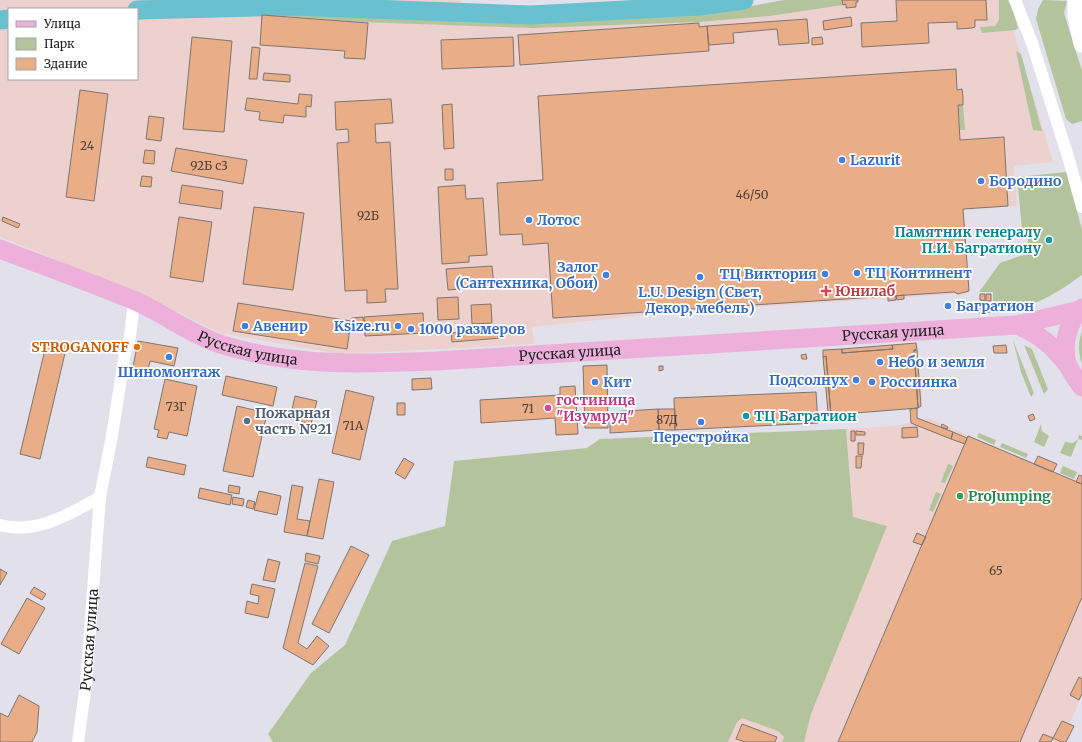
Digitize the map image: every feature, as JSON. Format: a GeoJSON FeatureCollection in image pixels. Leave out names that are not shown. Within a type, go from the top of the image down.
{"type":"FeatureCollection","features":[{"type":"Feature","properties":{"kind":"main road"},"geometry":{"type":"LineString","coordinates":[[1076,0],[1076,16],[1082,44]]}},
{"type":"Feature","properties":{"kind":"main road","name":"Русская улица"},"geometry":{"type":"LineString","coordinates":[[0,249],[134,301],[207,339],[224,345],[289,360],[341,364],[437,361],[1017,325],[1081,309]]}},
{"type":"Feature","properties":{"kind":"main road"},"geometry":{"type":"LineString","coordinates":[[1067,364],[1066,337],[1073,319],[1081,309]]}},
{"type":"Feature","properties":{"kind":"main road","name":"Русская улица"},"geometry":{"type":"LineString","coordinates":[[1017,325],[1036,334],[1053,346],[1082,387]]}},
{"type":"Feature","properties":{"kind":"street"},"geometry":{"type":"LineString","coordinates":[[1015,0],[1032,43],[1069,160],[1082,207]]}},
{"type":"Feature","properties":{"kind":"street","name":"Русская улица"},"geometry":{"type":"LineString","coordinates":[[78,742],[86,684],[100,497],[112,436],[125,353],[130,337],[134,301]]}},
{"type":"Feature","properties":{"kind":"street"},"geometry":{"type":"LineString","coordinates":[[0,525],[27,527],[43,525],[76,511],[100,497]]}},
{"type":"Feature","properties":{"kind":"shaded area"},"geometry":{"type":"Polygon","coordinates":[[[0,0],[461,0],[457,25],[533,28],[700,22],[770,16],[842,5],[842,0],[1004,0],[1053,162],[1014,166],[1017,206],[964,210],[969,293],[663,313],[532,327],[534,344],[341,354],[220,333],[146,296],[0,237],[0,0]]]}},
{"type":"Feature","properties":{"kind":"shaded area"},"geometry":{"type":"Polygon","coordinates":[[[928,418],[1082,484],[1082,695],[1062,742],[712,742],[887,526],[853,517],[846,429],[897,426],[928,418]]]}},
{"type":"Feature","properties":{"kind":"green space"},"geometry":{"type":"Polygon","coordinates":[[[784,0],[842,0],[843,5],[770,16],[700,22],[533,28],[361,22],[248,13],[251,9],[529,21],[701,12],[746,7],[784,0]]]}},
{"type":"Feature","properties":{"kind":"green space"},"geometry":{"type":"Polygon","coordinates":[[[999,0],[1008,0],[1018,28],[1016,30],[982,33],[980,27],[995,26],[999,20],[999,0]]]}},
{"type":"Feature","properties":{"kind":"green space"},"geometry":{"type":"Polygon","coordinates":[[[1043,0],[1067,1],[1064,13],[1082,71],[1082,121],[1072,124],[1066,119],[1036,19],[1038,9],[1043,0]]]}},
{"type":"Feature","properties":{"kind":"green space"},"geometry":{"type":"Polygon","coordinates":[[[1016,51],[1021,54],[1042,131],[1033,130],[1016,51]]]}},
{"type":"Feature","properties":{"kind":"green space"},"geometry":{"type":"Polygon","coordinates":[[[958,105],[963,105],[965,130],[960,130],[958,105]]]}},
{"type":"Feature","properties":{"kind":"green space"},"geometry":{"type":"Polygon","coordinates":[[[1067,172],[1082,230],[1082,275],[1062,289],[1029,306],[1005,312],[993,313],[993,292],[979,292],[1000,263],[1029,253],[1027,230],[1022,229],[1017,177],[1067,172]]]}},
{"type":"Feature","properties":{"kind":"green space"},"geometry":{"type":"Polygon","coordinates":[[[1082,331],[1082,364],[1079,348],[1082,331]]]}},
{"type":"Feature","properties":{"kind":"green space"},"geometry":{"type":"Polygon","coordinates":[[[1013,340],[1034,393],[1031,397],[1021,372],[1013,340]]]}},
{"type":"Feature","properties":{"kind":"green space"},"geometry":{"type":"Polygon","coordinates":[[[1024,345],[1032,349],[1048,389],[1044,394],[1024,345]]]}},
{"type":"Feature","properties":{"kind":"green space"},"geometry":{"type":"Polygon","coordinates":[[[1041,424],[1042,431],[1049,436],[1044,447],[1034,442],[1041,424]]]}},
{"type":"Feature","properties":{"kind":"green space"},"geometry":{"type":"Polygon","coordinates":[[[846,429],[853,517],[887,526],[811,714],[804,742],[782,742],[784,737],[778,731],[742,718],[737,722],[728,742],[273,742],[268,734],[311,673],[345,645],[392,541],[445,526],[454,461],[587,448],[600,439],[846,429]]]}},
{"type":"Feature","properties":{"kind":"green space"},"geometry":{"type":"Polygon","coordinates":[[[979,433],[996,440],[994,445],[977,437],[979,433]]]}},
{"type":"Feature","properties":{"kind":"green space"},"geometry":{"type":"Polygon","coordinates":[[[1079,435],[1082,436],[1082,440],[1078,439],[1079,435]]]}},
{"type":"Feature","properties":{"kind":"green space"},"geometry":{"type":"Polygon","coordinates":[[[1078,439],[1071,457],[1060,453],[1065,442],[1073,443],[1078,439]]]}},
{"type":"Feature","properties":{"kind":"green space"},"geometry":{"type":"Polygon","coordinates":[[[1002,443],[1028,454],[1026,458],[1000,447],[1002,443]]]}},
{"type":"Feature","properties":{"kind":"green space"},"geometry":{"type":"Polygon","coordinates":[[[948,464],[953,466],[945,483],[941,482],[948,464]]]}},
{"type":"Feature","properties":{"kind":"green space"},"geometry":{"type":"Polygon","coordinates":[[[1063,466],[1077,472],[1074,479],[1060,473],[1063,466]]]}},
{"type":"Feature","properties":{"kind":"green space"},"geometry":{"type":"Polygon","coordinates":[[[936,492],[941,494],[933,512],[929,510],[936,492]]]}},
{"type":"Feature","properties":{"kind":"building"},"geometry":{"type":"Polygon","coordinates":[[[842,0],[858,0],[858,2],[856,2],[856,7],[846,8],[846,4],[843,5],[842,0]]]}},
{"type":"Feature","properties":{"kind":"building"},"geometry":{"type":"Polygon","coordinates":[[[896,0],[986,0],[987,20],[975,20],[975,27],[957,29],[957,22],[928,23],[929,43],[862,47],[861,23],[897,21],[896,0]]]}},
{"type":"Feature","properties":{"kind":"building"},"geometry":{"type":"Polygon","coordinates":[[[262,15],[368,23],[365,59],[344,58],[345,51],[260,45],[262,15]]]}},
{"type":"Feature","properties":{"kind":"building"},"geometry":{"type":"Polygon","coordinates":[[[851,17],[852,26],[824,30],[823,21],[851,17]]]}},
{"type":"Feature","properties":{"kind":"building"},"geometry":{"type":"Polygon","coordinates":[[[807,19],[809,43],[779,45],[777,29],[733,33],[734,43],[709,45],[707,26],[807,19]]]}},
{"type":"Feature","properties":{"kind":"building"},"geometry":{"type":"Polygon","coordinates":[[[699,23],[699,27],[707,26],[709,51],[520,65],[518,35],[699,23]]]}},
{"type":"Feature","properties":{"kind":"building"},"geometry":{"type":"Polygon","coordinates":[[[192,37],[232,41],[224,132],[183,129],[192,37]]]}},
{"type":"Feature","properties":{"kind":"building"},"geometry":{"type":"Polygon","coordinates":[[[513,37],[514,66],[442,69],[441,40],[513,37]]]}},
{"type":"Feature","properties":{"kind":"building"},"geometry":{"type":"Polygon","coordinates":[[[822,37],[823,44],[812,45],[812,38],[822,37]]]}},
{"type":"Feature","properties":{"kind":"building"},"geometry":{"type":"Polygon","coordinates":[[[252,47],[260,48],[257,79],[249,79],[252,47]]]}},
{"type":"Feature","properties":{"kind":"building"},"geometry":{"type":"Polygon","coordinates":[[[956,69],[957,90],[962,89],[963,97],[963,105],[958,105],[960,140],[1004,137],[1008,206],[963,209],[969,291],[958,294],[954,292],[553,318],[548,243],[523,245],[522,234],[500,235],[497,183],[543,180],[538,96],[956,69]]]}},
{"type":"Feature","properties":{"kind":"building"},"geometry":{"type":"Polygon","coordinates":[[[264,73],[290,75],[290,82],[263,80],[264,73]]]}},
{"type":"Feature","properties":{"kind":"building"},"geometry":{"type":"Polygon","coordinates":[[[80,90],[108,94],[94,201],[66,197],[80,90]]]}},
{"type":"Feature","properties":{"kind":"building"},"geometry":{"type":"Polygon","coordinates":[[[299,94],[312,95],[311,107],[306,106],[306,117],[284,115],[283,123],[259,120],[260,112],[245,110],[247,98],[298,104],[299,94]]]}},
{"type":"Feature","properties":{"kind":"building"},"geometry":{"type":"Polygon","coordinates":[[[391,99],[393,123],[375,124],[376,143],[390,142],[398,289],[385,289],[386,302],[367,303],[367,290],[345,291],[337,143],[349,142],[348,129],[336,130],[335,102],[391,99]]]}},
{"type":"Feature","properties":{"kind":"building"},"geometry":{"type":"Polygon","coordinates":[[[452,104],[454,148],[444,149],[442,105],[452,104]]]}},
{"type":"Feature","properties":{"kind":"building"},"geometry":{"type":"Polygon","coordinates":[[[149,116],[164,118],[161,141],[146,139],[149,116]]]}},
{"type":"Feature","properties":{"kind":"building"},"geometry":{"type":"Polygon","coordinates":[[[176,148],[247,160],[243,184],[171,171],[176,148]]]}},
{"type":"Feature","properties":{"kind":"building"},"geometry":{"type":"Polygon","coordinates":[[[145,150],[155,151],[154,164],[143,163],[145,150]]]}},
{"type":"Feature","properties":{"kind":"building"},"geometry":{"type":"Polygon","coordinates":[[[445,169],[453,169],[453,180],[445,180],[445,169]]]}},
{"type":"Feature","properties":{"kind":"building"},"geometry":{"type":"Polygon","coordinates":[[[142,176],[152,177],[151,187],[140,186],[142,176]]]}},
{"type":"Feature","properties":{"kind":"building"},"geometry":{"type":"Polygon","coordinates":[[[182,185],[223,191],[221,209],[179,203],[182,185]]]}},
{"type":"Feature","properties":{"kind":"building"},"geometry":{"type":"Polygon","coordinates":[[[465,185],[466,199],[483,198],[487,255],[469,256],[469,262],[442,264],[438,187],[465,185]]]}},
{"type":"Feature","properties":{"kind":"building"},"geometry":{"type":"Polygon","coordinates":[[[254,207],[304,213],[293,290],[243,284],[254,207]]]}},
{"type":"Feature","properties":{"kind":"building"},"geometry":{"type":"Polygon","coordinates":[[[3,217],[20,224],[18,228],[2,221],[3,217]]]}},
{"type":"Feature","properties":{"kind":"building"},"geometry":{"type":"Polygon","coordinates":[[[179,217],[212,222],[203,282],[170,277],[179,217]]]}},
{"type":"Feature","properties":{"kind":"building"},"geometry":{"type":"Polygon","coordinates":[[[492,266],[494,286],[448,290],[446,269],[492,266]]]}},
{"type":"Feature","properties":{"kind":"building"},"geometry":{"type":"Polygon","coordinates":[[[980,294],[985,294],[985,301],[980,300],[980,294]]]}},
{"type":"Feature","properties":{"kind":"building"},"geometry":{"type":"Polygon","coordinates":[[[986,294],[991,294],[991,301],[986,301],[986,294]]]}},
{"type":"Feature","properties":{"kind":"building"},"geometry":{"type":"Polygon","coordinates":[[[904,295],[904,299],[897,300],[896,296],[904,295]]]}},
{"type":"Feature","properties":{"kind":"building"},"geometry":{"type":"Polygon","coordinates":[[[888,296],[896,296],[896,300],[888,301],[888,296]]]}},
{"type":"Feature","properties":{"kind":"building"},"geometry":{"type":"Polygon","coordinates":[[[458,297],[459,319],[438,320],[437,298],[458,297]]]}},
{"type":"Feature","properties":{"kind":"building"},"geometry":{"type":"Polygon","coordinates":[[[238,303],[351,321],[347,349],[233,331],[238,303]]]}},
{"type":"Feature","properties":{"kind":"building"},"geometry":{"type":"Polygon","coordinates":[[[491,304],[492,323],[472,324],[471,305],[491,304]]]}},
{"type":"Feature","properties":{"kind":"building"},"geometry":{"type":"Polygon","coordinates":[[[990,306],[990,312],[979,313],[979,307],[990,306]]]}},
{"type":"Feature","properties":{"kind":"building"},"geometry":{"type":"Polygon","coordinates":[[[423,313],[424,333],[365,336],[364,317],[423,313]]]}},
{"type":"Feature","properties":{"kind":"building"},"geometry":{"type":"Polygon","coordinates":[[[363,317],[364,326],[352,327],[352,318],[363,317]]]}},
{"type":"Feature","properties":{"kind":"building"},"geometry":{"type":"Polygon","coordinates":[[[501,330],[501,338],[452,342],[451,333],[501,330]]]}},
{"type":"Feature","properties":{"kind":"building"},"geometry":{"type":"Polygon","coordinates":[[[47,341],[67,345],[40,459],[20,454],[47,341]]]}},
{"type":"Feature","properties":{"kind":"building"},"geometry":{"type":"Polygon","coordinates":[[[138,341],[178,348],[174,366],[150,361],[148,370],[133,367],[138,341]]]}},
{"type":"Feature","properties":{"kind":"building","name":"Россиянка"},"geometry":{"type":"Polygon","coordinates":[[[916,343],[917,350],[914,350],[918,408],[831,415],[826,356],[823,357],[823,350],[842,349],[842,353],[893,349],[892,345],[916,343]]]}},
{"type":"Feature","properties":{"kind":"building"},"geometry":{"type":"Polygon","coordinates":[[[892,345],[893,349],[842,353],[842,349],[892,345]]]}},
{"type":"Feature","properties":{"kind":"building"},"geometry":{"type":"Polygon","coordinates":[[[1006,345],[1007,353],[994,353],[993,346],[1006,345]]]}},
{"type":"Feature","properties":{"kind":"building"},"geometry":{"type":"Polygon","coordinates":[[[914,350],[917,350],[921,406],[918,408],[914,350]]]}},
{"type":"Feature","properties":{"kind":"building"},"geometry":{"type":"Polygon","coordinates":[[[806,354],[807,359],[802,359],[801,355],[806,354]]]}},
{"type":"Feature","properties":{"kind":"building"},"geometry":{"type":"Polygon","coordinates":[[[826,356],[831,415],[828,412],[823,357],[826,356]]]}},
{"type":"Feature","properties":{"kind":"building","name":"Кит"},"geometry":{"type":"Polygon","coordinates":[[[607,365],[608,428],[585,428],[583,366],[607,365]]]}},
{"type":"Feature","properties":{"kind":"building"},"geometry":{"type":"Polygon","coordinates":[[[659,366],[663,366],[663,370],[659,371],[659,366]]]}},
{"type":"Feature","properties":{"kind":"building"},"geometry":{"type":"Polygon","coordinates":[[[226,376],[277,387],[273,406],[222,395],[226,376]]]}},
{"type":"Feature","properties":{"kind":"building"},"geometry":{"type":"Polygon","coordinates":[[[431,378],[432,389],[412,390],[412,379],[431,378]]]}},
{"type":"Feature","properties":{"kind":"building"},"geometry":{"type":"Polygon","coordinates":[[[165,379],[197,386],[187,436],[169,432],[167,439],[157,437],[159,430],[154,429],[165,379]]]}},
{"type":"Feature","properties":{"kind":"building"},"geometry":{"type":"Polygon","coordinates":[[[575,386],[578,434],[556,435],[555,418],[481,423],[480,400],[560,395],[560,387],[575,386]]]}},
{"type":"Feature","properties":{"kind":"building"},"geometry":{"type":"Polygon","coordinates":[[[346,390],[374,397],[360,460],[332,453],[346,390]]]}},
{"type":"Feature","properties":{"kind":"building","name":"ТЦ Багратион"},"geometry":{"type":"Polygon","coordinates":[[[816,392],[818,423],[675,430],[674,398],[816,392]]]}},
{"type":"Feature","properties":{"kind":"building"},"geometry":{"type":"Polygon","coordinates":[[[295,396],[317,401],[311,424],[290,419],[295,396]]]}},
{"type":"Feature","properties":{"kind":"building"},"geometry":{"type":"Polygon","coordinates":[[[397,403],[405,403],[405,415],[397,415],[397,403]]]}},
{"type":"Feature","properties":{"kind":"building"},"geometry":{"type":"Polygon","coordinates":[[[237,406],[267,413],[253,477],[223,471],[237,406]]]}},
{"type":"Feature","properties":{"kind":"building"},"geometry":{"type":"Polygon","coordinates":[[[917,408],[917,418],[953,432],[951,439],[911,423],[910,409],[917,408]]]}},
{"type":"Feature","properties":{"kind":"building"},"geometry":{"type":"Polygon","coordinates":[[[658,409],[659,430],[610,433],[610,412],[658,409]]]}},
{"type":"Feature","properties":{"kind":"building"},"geometry":{"type":"Polygon","coordinates":[[[658,409],[675,409],[675,430],[659,430],[658,409]]]}},
{"type":"Feature","properties":{"kind":"building"},"geometry":{"type":"Polygon","coordinates":[[[1033,414],[1035,419],[1030,421],[1028,416],[1033,414]]]}},
{"type":"Feature","properties":{"kind":"building"},"geometry":{"type":"Polygon","coordinates":[[[942,424],[948,427],[947,429],[941,427],[942,424]]]}},
{"type":"Feature","properties":{"kind":"building"},"geometry":{"type":"Polygon","coordinates":[[[917,427],[918,437],[902,438],[902,428],[917,427]]]}},
{"type":"Feature","properties":{"kind":"building"},"geometry":{"type":"Polygon","coordinates":[[[851,431],[855,431],[855,441],[851,441],[851,431]]]}},
{"type":"Feature","properties":{"kind":"building"},"geometry":{"type":"Polygon","coordinates":[[[856,431],[865,432],[865,435],[856,435],[856,431]]]}},
{"type":"Feature","properties":{"kind":"building"},"geometry":{"type":"Polygon","coordinates":[[[953,432],[967,438],[965,444],[951,439],[953,432]]]}},
{"type":"Feature","properties":{"kind":"building"},"geometry":{"type":"Polygon","coordinates":[[[968,436],[1082,484],[1082,597],[1020,742],[838,742],[968,436]]]}},
{"type":"Feature","properties":{"kind":"building"},"geometry":{"type":"Polygon","coordinates":[[[858,443],[864,443],[863,455],[858,454],[858,443]]]}},
{"type":"Feature","properties":{"kind":"building"},"geometry":{"type":"Polygon","coordinates":[[[856,456],[862,456],[861,468],[856,468],[856,456]]]}},
{"type":"Feature","properties":{"kind":"building"},"geometry":{"type":"Polygon","coordinates":[[[1038,456],[1057,464],[1053,472],[1034,464],[1038,456]]]}},
{"type":"Feature","properties":{"kind":"building"},"geometry":{"type":"Polygon","coordinates":[[[148,457],[186,465],[184,475],[146,467],[148,457]]]}},
{"type":"Feature","properties":{"kind":"building"},"geometry":{"type":"Polygon","coordinates":[[[404,458],[414,464],[405,479],[395,473],[404,458]]]}},
{"type":"Feature","properties":{"kind":"building"},"geometry":{"type":"Polygon","coordinates":[[[1079,475],[1082,476],[1082,484],[1076,482],[1079,475]]]}},
{"type":"Feature","properties":{"kind":"building"},"geometry":{"type":"Polygon","coordinates":[[[319,479],[334,482],[323,539],[307,536],[319,479]]]}},
{"type":"Feature","properties":{"kind":"building"},"geometry":{"type":"Polygon","coordinates":[[[229,485],[240,487],[239,494],[228,492],[229,485]]]}},
{"type":"Feature","properties":{"kind":"building"},"geometry":{"type":"Polygon","coordinates":[[[292,485],[303,487],[297,519],[310,521],[307,536],[284,532],[292,485]]]}},
{"type":"Feature","properties":{"kind":"building"},"geometry":{"type":"Polygon","coordinates":[[[200,488],[232,495],[230,505],[198,498],[200,488]]]}},
{"type":"Feature","properties":{"kind":"building"},"geometry":{"type":"Polygon","coordinates":[[[259,491],[281,496],[277,515],[254,510],[259,491]]]}},
{"type":"Feature","properties":{"kind":"building"},"geometry":{"type":"Polygon","coordinates":[[[233,497],[244,499],[243,506],[232,504],[233,497]]]}},
{"type":"Feature","properties":{"kind":"building"},"geometry":{"type":"Polygon","coordinates":[[[248,500],[255,502],[253,509],[246,507],[248,500]]]}},
{"type":"Feature","properties":{"kind":"building"},"geometry":{"type":"Polygon","coordinates":[[[917,533],[926,537],[922,545],[913,542],[917,533]]]}},
{"type":"Feature","properties":{"kind":"building"},"geometry":{"type":"Polygon","coordinates":[[[351,546],[369,555],[329,633],[312,624],[351,546]]]}},
{"type":"Feature","properties":{"kind":"building"},"geometry":{"type":"Polygon","coordinates":[[[306,553],[320,556],[318,564],[305,561],[306,553]]]}},
{"type":"Feature","properties":{"kind":"building"},"geometry":{"type":"Polygon","coordinates":[[[268,559],[280,562],[275,582],[263,580],[268,559]]]}},
{"type":"Feature","properties":{"kind":"building"},"geometry":{"type":"Polygon","coordinates":[[[305,563],[318,566],[298,643],[307,649],[317,636],[329,646],[313,665],[283,648],[305,563]]]}},
{"type":"Feature","properties":{"kind":"building"},"geometry":{"type":"Polygon","coordinates":[[[0,569],[7,573],[0,585],[0,569]]]}},
{"type":"Feature","properties":{"kind":"building"},"geometry":{"type":"Polygon","coordinates":[[[252,584],[275,589],[268,618],[245,613],[247,601],[258,604],[259,596],[250,594],[252,584]]]}},
{"type":"Feature","properties":{"kind":"building"},"geometry":{"type":"Polygon","coordinates":[[[34,587],[46,594],[42,600],[30,593],[34,587]]]}},
{"type":"Feature","properties":{"kind":"building"},"geometry":{"type":"Polygon","coordinates":[[[27,598],[45,608],[19,654],[1,644],[27,598]]]}},
{"type":"Feature","properties":{"kind":"building"},"geometry":{"type":"Polygon","coordinates":[[[1079,677],[1082,679],[1082,693],[1079,700],[1070,695],[1079,677]]]}},
{"type":"Feature","properties":{"kind":"building"},"geometry":{"type":"Polygon","coordinates":[[[19,695],[39,706],[37,732],[32,742],[0,742],[0,713],[8,717],[19,695]]]}},
{"type":"Feature","properties":{"kind":"building"},"geometry":{"type":"Polygon","coordinates":[[[1062,721],[1074,726],[1066,742],[1061,742],[1053,738],[1062,721]]]}},
{"type":"Feature","properties":{"kind":"building"},"geometry":{"type":"Polygon","coordinates":[[[742,724],[777,737],[775,742],[745,742],[736,739],[742,724]]]}},
{"type":"Feature","properties":{"kind":"building"},"geometry":{"type":"Polygon","coordinates":[[[1043,734],[1053,738],[1051,742],[1039,742],[1043,734]]]}},
{"type":"Feature","properties":{"kind":"waterway"},"geometry":{"type":"LineString","coordinates":[[138,10],[291,6],[531,15],[699,6],[744,0]]}},
{"type":"Feature","properties":{"kind":"waterway"},"geometry":{"type":"LineString","coordinates":[[0,20],[8,19]]}},
{"type":"Feature","properties":{"kind":"place","name":"Lazurit"},"geometry":{"type":"Point","coordinates":[842,160]}},
{"type":"Feature","properties":{"kind":"place","name":"Бородино"},"geometry":{"type":"Point","coordinates":[981,181]}},
{"type":"Feature","properties":{"kind":"place","name":"Лотос"},"geometry":{"type":"Point","coordinates":[529,220]}},
{"type":"Feature","properties":{"kind":"place","name":"Памятник генералу П.И. Багратиону"},"geometry":{"type":"Point","coordinates":[1049,240]}},
{"type":"Feature","properties":{"kind":"place","name":"ТЦ Континент"},"geometry":{"type":"Point","coordinates":[857,273]}},
{"type":"Feature","properties":{"kind":"place","name":"ТЦ Виктория"},"geometry":{"type":"Point","coordinates":[825,274]}},
{"type":"Feature","properties":{"kind":"place","name":"Залог (Сантехника, Обои)"},"geometry":{"type":"Point","coordinates":[606,275]}},
{"type":"Feature","properties":{"kind":"place","name":"L.U. Design (Свет, Декор, мебель)"},"geometry":{"type":"Point","coordinates":[700,277]}},
{"type":"Feature","properties":{"kind":"place","name":"Юнилаб"},"geometry":{"type":"Point","coordinates":[826,291]}},
{"type":"Feature","properties":{"kind":"place","name":"Багратион"},"geometry":{"type":"Point","coordinates":[948,306]}},
{"type":"Feature","properties":{"kind":"place","name":"Авенир"},"geometry":{"type":"Point","coordinates":[245,326]}},
{"type":"Feature","properties":{"kind":"place","name":"Ksize.ru"},"geometry":{"type":"Point","coordinates":[398,326]}},
{"type":"Feature","properties":{"kind":"place","name":"1000 размеров"},"geometry":{"type":"Point","coordinates":[411,329]}},
{"type":"Feature","properties":{"kind":"place","name":"STROGANOFF"},"geometry":{"type":"Point","coordinates":[137,347]}},
{"type":"Feature","properties":{"kind":"place","name":"Шиномонтаж"},"geometry":{"type":"Point","coordinates":[169,357]}},
{"type":"Feature","properties":{"kind":"place","name":"Небо и земля"},"geometry":{"type":"Point","coordinates":[880,362]}},
{"type":"Feature","properties":{"kind":"place","name":"Подсолнух"},"geometry":{"type":"Point","coordinates":[856,380]}},
{"type":"Feature","properties":{"kind":"place","name":"Кит"},"geometry":{"type":"Point","coordinates":[595,382]}},
{"type":"Feature","properties":{"kind":"place","name":"Россиянка"},"geometry":{"type":"Point","coordinates":[872,382]}},
{"type":"Feature","properties":{"kind":"place","name":"гостиница \"Изумруд\""},"geometry":{"type":"Point","coordinates":[548,408]}},
{"type":"Feature","properties":{"kind":"place","name":"ТЦ Багратион"},"geometry":{"type":"Point","coordinates":[746,416]}},
{"type":"Feature","properties":{"kind":"place","name":"Пожарная часть №21"},"geometry":{"type":"Point","coordinates":[247,421]}},
{"type":"Feature","properties":{"kind":"place","name":"Перестройка"},"geometry":{"type":"Point","coordinates":[701,422]}},
{"type":"Feature","properties":{"kind":"place","name":"ProJumping"},"geometry":{"type":"Point","coordinates":[960,496]}}]}
